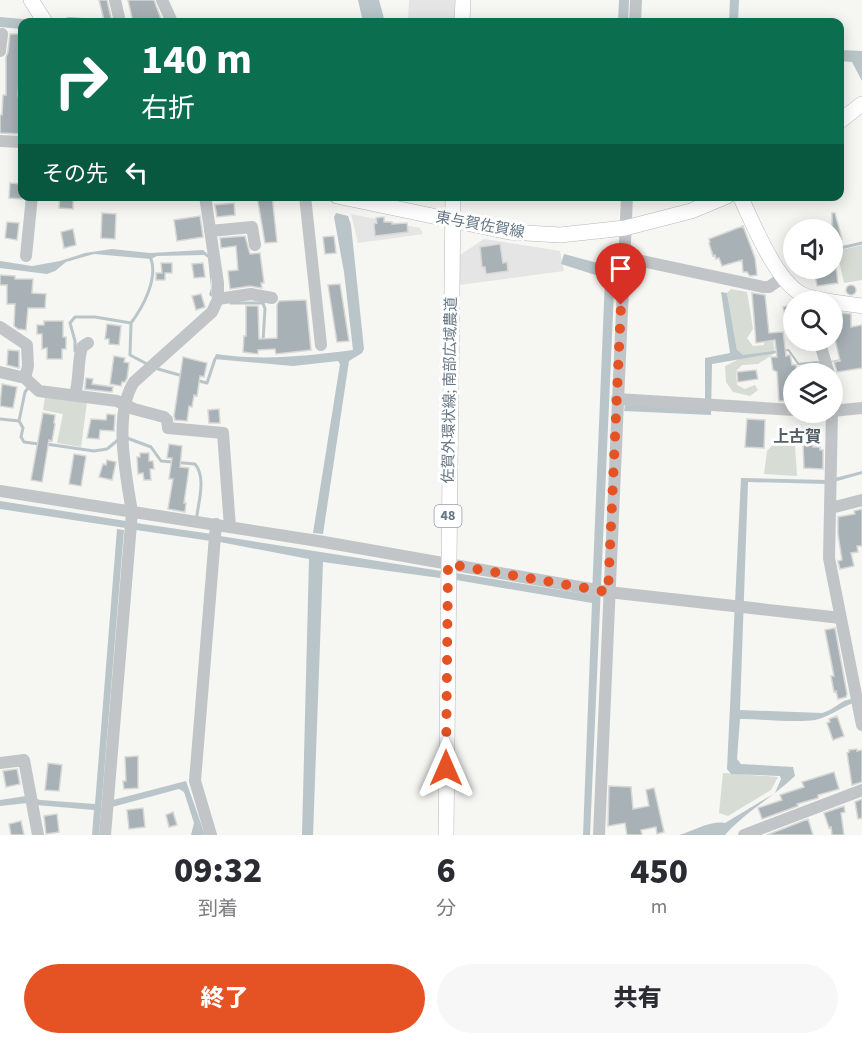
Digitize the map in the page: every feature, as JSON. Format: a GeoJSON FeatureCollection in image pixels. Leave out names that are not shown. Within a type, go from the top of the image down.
{"type":"FeatureCollection","features":[{"type":"Feature","properties":{"kind":"main road"},"geometry":{"type":"LineString","coordinates":[[31,0],[42,18]]}},
{"type":"Feature","properties":{"kind":"main road"},"geometry":{"type":"LineString","coordinates":[[462,18],[463,0]]}},
{"type":"Feature","properties":{"kind":"main road"},"geometry":{"type":"LineString","coordinates":[[844,118],[862,104]]}},
{"type":"Feature","properties":{"kind":"main road","name":"東与賀佐賀線"},"geometry":{"type":"LineString","coordinates":[[360,201],[509,232],[560,235],[625,228],[691,211],[715,201]]}},
{"type":"Feature","properties":{"kind":"main road","name":"佐賀外環状線; 南部広域農道"},"geometry":{"type":"LineString","coordinates":[[446,835],[453,201]]}},
{"type":"Feature","properties":{"kind":"main road"},"geometry":{"type":"LineString","coordinates":[[743,201],[782,278],[796,291]]}},
{"type":"Feature","properties":{"kind":"main road"},"geometry":{"type":"LineString","coordinates":[[843,304],[862,306]]}},
{"type":"Feature","properties":{"kind":"street"},"geometry":{"type":"LineString","coordinates":[[115,0],[119,18]]}},
{"type":"Feature","properties":{"kind":"street"},"geometry":{"type":"LineString","coordinates":[[162,0],[170,18]]}},
{"type":"Feature","properties":{"kind":"street"},"geometry":{"type":"LineString","coordinates":[[635,18],[636,0]]}},
{"type":"Feature","properties":{"kind":"street"},"geometry":{"type":"LineString","coordinates":[[0,51],[2,34]]}},
{"type":"Feature","properties":{"kind":"street"},"geometry":{"type":"LineString","coordinates":[[0,141],[18,142]]}},
{"type":"Feature","properties":{"kind":"street"},"geometry":{"type":"LineString","coordinates":[[26,256],[32,201]]}},
{"type":"Feature","properties":{"kind":"street"},"geometry":{"type":"LineString","coordinates":[[105,835],[132,512],[126,479],[123,439],[124,405],[128,391],[134,382],[212,312],[218,298],[217,272],[206,201]]}},
{"type":"Feature","properties":{"kind":"street"},"geometry":{"type":"LineString","coordinates":[[305,201],[321,345]]}},
{"type":"Feature","properties":{"kind":"street"},"geometry":{"type":"LineString","coordinates":[[599,835],[606,591],[627,201]]}},
{"type":"Feature","properties":{"kind":"street"},"geometry":{"type":"LineString","coordinates":[[210,231],[252,228],[255,245]]}},
{"type":"Feature","properties":{"kind":"street"},"geometry":{"type":"LineString","coordinates":[[623,257],[763,287],[769,287],[782,278]]}},
{"type":"Feature","properties":{"kind":"street"},"geometry":{"type":"LineString","coordinates":[[218,298],[251,294],[272,298]]}},
{"type":"Feature","properties":{"kind":"street"},"geometry":{"type":"LineString","coordinates":[[0,327],[27,345],[28,366],[25,378]]}},
{"type":"Feature","properties":{"kind":"street"},"geometry":{"type":"LineString","coordinates":[[75,395],[79,380],[79,358],[82,347],[88,343]]}},
{"type":"Feature","properties":{"kind":"street"},"geometry":{"type":"LineString","coordinates":[[0,372],[25,378],[39,391],[117,401],[164,417],[168,428],[223,433],[230,527]]}},
{"type":"Feature","properties":{"kind":"street"},"geometry":{"type":"LineString","coordinates":[[617,399],[783,409]]}},
{"type":"Feature","properties":{"kind":"street"},"geometry":{"type":"LineString","coordinates":[[843,411],[862,408]]}},
{"type":"Feature","properties":{"kind":"street"},"geometry":{"type":"LineString","coordinates":[[832,423],[829,558],[840,618],[858,693],[862,725]]}},
{"type":"Feature","properties":{"kind":"street"},"geometry":{"type":"LineString","coordinates":[[0,491],[216,524],[590,589],[840,618]]}},
{"type":"Feature","properties":{"kind":"street"},"geometry":{"type":"LineString","coordinates":[[831,508],[862,500]]}},
{"type":"Feature","properties":{"kind":"street"},"geometry":{"type":"LineString","coordinates":[[211,835],[195,781],[216,524]]}},
{"type":"Feature","properties":{"kind":"street"},"geometry":{"type":"LineString","coordinates":[[0,763],[24,760],[38,835]]}},
{"type":"Feature","properties":{"kind":"street"},"geometry":{"type":"LineString","coordinates":[[744,835],[862,790]]}},
{"type":"Feature","properties":{"kind":"shaded area"},"geometry":{"type":"Polygon","coordinates":[[[358,0],[379,0],[384,18],[362,18],[358,0]]]}},
{"type":"Feature","properties":{"kind":"shaded area"},"geometry":{"type":"Polygon","coordinates":[[[409,0],[455,0],[454,18],[408,18],[409,0]]]}},
{"type":"Feature","properties":{"kind":"shaded area"},"geometry":{"type":"Polygon","coordinates":[[[619,0],[629,0],[628,18],[618,18],[619,0]]]}},
{"type":"Feature","properties":{"kind":"shaded area"},"geometry":{"type":"Polygon","coordinates":[[[730,0],[739,0],[738,18],[729,18],[730,0]]]}},
{"type":"Feature","properties":{"kind":"shaded area"},"geometry":{"type":"Polygon","coordinates":[[[0,17],[18,19],[18,29],[0,27],[0,17]]]}},
{"type":"Feature","properties":{"kind":"shaded area"},"geometry":{"type":"Polygon","coordinates":[[[844,50],[862,51],[862,81],[852,62],[844,61],[844,50]]]}},
{"type":"Feature","properties":{"kind":"shaded area"},"geometry":{"type":"Polygon","coordinates":[[[336,213],[348,216],[351,225],[364,349],[362,353],[349,361],[323,534],[313,533],[340,364],[338,361],[293,366],[214,359],[216,354],[267,357],[302,356],[353,350],[344,272],[334,217],[336,213]]]}},
{"type":"Feature","properties":{"kind":"shaded area"},"geometry":{"type":"Polygon","coordinates":[[[351,214],[420,228],[423,234],[358,243],[351,214]]]}},
{"type":"Feature","properties":{"kind":"shaded area"},"geometry":{"type":"Polygon","coordinates":[[[484,239],[560,251],[564,271],[459,285],[460,255],[484,239]]]}},
{"type":"Feature","properties":{"kind":"shaded area"},"geometry":{"type":"Polygon","coordinates":[[[862,245],[862,280],[844,283],[843,250],[862,245]]]}},
{"type":"Feature","properties":{"kind":"shaded area"},"geometry":{"type":"Polygon","coordinates":[[[112,249],[150,253],[203,250],[210,256],[212,297],[209,295],[211,288],[208,258],[204,255],[157,256],[151,259],[94,254],[66,262],[47,274],[0,268],[0,261],[32,266],[112,249]]]}},
{"type":"Feature","properties":{"kind":"shaded area"},"geometry":{"type":"Polygon","coordinates":[[[610,253],[613,253],[613,267],[615,268],[590,835],[583,835],[592,603],[456,580],[456,573],[592,595],[605,278],[561,264],[564,254],[609,266],[610,253]]]}},
{"type":"Feature","properties":{"kind":"shaded area"},"geometry":{"type":"Polygon","coordinates":[[[731,289],[747,292],[753,329],[747,338],[753,346],[764,345],[764,334],[772,333],[775,353],[758,364],[742,365],[736,371],[737,385],[745,389],[755,385],[758,390],[750,396],[733,392],[726,382],[725,366],[741,358],[737,350],[727,293],[731,289]]]}},
{"type":"Feature","properties":{"kind":"shaded area"},"geometry":{"type":"Polygon","coordinates":[[[721,292],[727,293],[737,350],[743,355],[788,351],[712,364],[711,415],[624,411],[625,405],[705,408],[705,358],[730,353],[721,292]]]}},
{"type":"Feature","properties":{"kind":"shaded area"},"geometry":{"type":"Polygon","coordinates":[[[788,351],[799,363],[797,363],[788,351]]]}},
{"type":"Feature","properties":{"kind":"shaded area"},"geometry":{"type":"Polygon","coordinates":[[[849,357],[827,363],[823,363],[849,357]]]}},
{"type":"Feature","properties":{"kind":"shaded area"},"geometry":{"type":"Polygon","coordinates":[[[817,361],[823,363],[799,363],[817,361]]]}},
{"type":"Feature","properties":{"kind":"shaded area"},"geometry":{"type":"Polygon","coordinates":[[[45,397],[87,402],[81,447],[57,443],[63,414],[43,410],[45,397]]]}},
{"type":"Feature","properties":{"kind":"shaded area"},"geometry":{"type":"Polygon","coordinates":[[[775,442],[795,445],[797,476],[764,474],[767,451],[775,442]]]}},
{"type":"Feature","properties":{"kind":"shaded area"},"geometry":{"type":"Polygon","coordinates":[[[862,471],[862,474],[827,484],[748,482],[740,710],[822,713],[850,699],[862,700],[815,720],[740,719],[737,759],[741,764],[793,767],[795,776],[775,793],[781,779],[780,776],[731,774],[727,769],[741,478],[827,480],[862,471]]]}},
{"type":"Feature","properties":{"kind":"shaded area"},"geometry":{"type":"Polygon","coordinates":[[[0,501],[126,521],[126,528],[0,509],[0,501]]]}},
{"type":"Feature","properties":{"kind":"shaded area"},"geometry":{"type":"Polygon","coordinates":[[[136,523],[212,534],[211,541],[136,530],[136,523]]]}},
{"type":"Feature","properties":{"kind":"shaded area"},"geometry":{"type":"Polygon","coordinates":[[[117,529],[124,530],[99,835],[92,835],[94,810],[28,803],[0,806],[0,800],[26,796],[40,800],[95,804],[117,529]]]}},
{"type":"Feature","properties":{"kind":"shaded area"},"geometry":{"type":"Polygon","coordinates":[[[220,536],[441,571],[440,578],[323,562],[313,835],[302,835],[309,559],[220,542],[220,536]]]}},
{"type":"Feature","properties":{"kind":"shaded area"},"geometry":{"type":"Polygon","coordinates":[[[723,773],[778,777],[771,790],[728,816],[719,813],[723,773]]]}},
{"type":"Feature","properties":{"kind":"shaded area"},"geometry":{"type":"Polygon","coordinates":[[[186,781],[205,835],[191,835],[194,823],[184,792],[179,789],[112,807],[113,800],[186,781]]]}},
{"type":"Feature","properties":{"kind":"shaded area"},"geometry":{"type":"Polygon","coordinates":[[[774,794],[741,819],[725,835],[679,835],[708,824],[725,823],[774,794]]]}},
{"type":"Feature","properties":{"kind":"building"},"geometry":{"type":"Polygon","coordinates":[[[99,0],[107,0],[111,18],[104,18],[99,0]]]}},
{"type":"Feature","properties":{"kind":"building"},"geometry":{"type":"Polygon","coordinates":[[[128,0],[154,0],[161,18],[132,18],[128,0]]]}},
{"type":"Feature","properties":{"kind":"building"},"geometry":{"type":"Polygon","coordinates":[[[10,34],[18,34],[18,134],[0,133],[3,95],[6,95],[10,34]]]}},
{"type":"Feature","properties":{"kind":"building"},"geometry":{"type":"Polygon","coordinates":[[[10,183],[18,184],[18,199],[9,198],[10,183]]]}},
{"type":"Feature","properties":{"kind":"building"},"geometry":{"type":"Polygon","coordinates":[[[60,201],[73,201],[73,209],[59,208],[60,201]]]}},
{"type":"Feature","properties":{"kind":"building"},"geometry":{"type":"Polygon","coordinates":[[[258,201],[273,201],[277,242],[265,243],[258,201]]]}},
{"type":"Feature","properties":{"kind":"building"},"geometry":{"type":"Polygon","coordinates":[[[234,203],[235,215],[217,217],[215,205],[234,203]]]}},
{"type":"Feature","properties":{"kind":"building"},"geometry":{"type":"Polygon","coordinates":[[[102,213],[116,214],[115,239],[101,238],[102,213]]]}},
{"type":"Feature","properties":{"kind":"building"},"geometry":{"type":"Polygon","coordinates":[[[832,213],[835,213],[837,219],[832,219],[832,213]]]}},
{"type":"Feature","properties":{"kind":"building"},"geometry":{"type":"Polygon","coordinates":[[[200,216],[203,237],[177,241],[174,220],[200,216]]]}},
{"type":"Feature","properties":{"kind":"building"},"geometry":{"type":"Polygon","coordinates":[[[384,217],[384,222],[407,223],[408,232],[375,236],[376,218],[384,217]]]}},
{"type":"Feature","properties":{"kind":"building"},"geometry":{"type":"Polygon","coordinates":[[[7,222],[19,223],[17,240],[5,238],[7,222]]]}},
{"type":"Feature","properties":{"kind":"building"},"geometry":{"type":"Polygon","coordinates":[[[743,226],[755,258],[757,275],[750,276],[747,272],[743,272],[742,260],[722,266],[719,258],[716,259],[715,255],[713,256],[709,243],[709,239],[743,226]]]}},
{"type":"Feature","properties":{"kind":"building"},"geometry":{"type":"Polygon","coordinates":[[[73,229],[76,245],[64,248],[61,232],[73,229]]]}},
{"type":"Feature","properties":{"kind":"building"},"geometry":{"type":"Polygon","coordinates":[[[245,236],[250,254],[260,253],[264,283],[261,283],[262,288],[250,286],[230,289],[228,271],[238,270],[236,246],[221,248],[220,238],[245,236]]]}},
{"type":"Feature","properties":{"kind":"building"},"geometry":{"type":"Polygon","coordinates":[[[334,236],[336,253],[325,254],[323,237],[334,236]]]}},
{"type":"Feature","properties":{"kind":"building"},"geometry":{"type":"Polygon","coordinates":[[[500,244],[503,263],[507,262],[508,271],[486,274],[485,267],[482,267],[480,247],[500,244]]]}},
{"type":"Feature","properties":{"kind":"building"},"geometry":{"type":"Polygon","coordinates":[[[161,263],[172,263],[172,273],[165,273],[165,280],[156,280],[156,273],[162,273],[161,263]]]}},
{"type":"Feature","properties":{"kind":"building"},"geometry":{"type":"Polygon","coordinates":[[[203,263],[205,277],[194,278],[192,264],[203,263]]]}},
{"type":"Feature","properties":{"kind":"building"},"geometry":{"type":"Polygon","coordinates":[[[0,275],[15,276],[15,279],[33,279],[32,293],[46,294],[45,308],[28,308],[26,330],[14,326],[15,304],[7,304],[7,285],[0,285],[0,275]]]}},
{"type":"Feature","properties":{"kind":"building"},"geometry":{"type":"Polygon","coordinates":[[[816,279],[837,279],[838,283],[817,286],[816,279]]]}},
{"type":"Feature","properties":{"kind":"building"},"geometry":{"type":"Polygon","coordinates":[[[340,284],[349,341],[337,342],[328,285],[340,284]]]}},
{"type":"Feature","properties":{"kind":"building"},"geometry":{"type":"Polygon","coordinates":[[[851,285],[855,286],[855,294],[851,295],[847,294],[846,290],[847,286],[851,285]]]}},
{"type":"Feature","properties":{"kind":"building"},"geometry":{"type":"Polygon","coordinates":[[[752,293],[765,295],[769,333],[783,332],[783,351],[785,351],[786,356],[790,355],[792,363],[783,363],[783,401],[779,401],[777,372],[773,370],[771,357],[777,357],[775,340],[756,343],[752,293]]]}},
{"type":"Feature","properties":{"kind":"building"},"geometry":{"type":"Polygon","coordinates":[[[201,294],[205,307],[196,310],[192,296],[201,294]]]}},
{"type":"Feature","properties":{"kind":"building"},"geometry":{"type":"Polygon","coordinates":[[[306,300],[311,350],[276,354],[275,349],[258,350],[258,354],[243,352],[244,336],[246,336],[246,306],[258,306],[259,339],[277,338],[279,301],[306,300]]]}},
{"type":"Feature","properties":{"kind":"building"},"geometry":{"type":"Polygon","coordinates":[[[843,313],[851,314],[851,327],[862,325],[862,368],[843,371],[843,363],[834,362],[840,361],[838,351],[843,351],[843,313]]]}},
{"type":"Feature","properties":{"kind":"building"},"geometry":{"type":"Polygon","coordinates":[[[44,321],[63,321],[66,349],[62,349],[62,359],[47,359],[47,348],[42,349],[42,334],[37,334],[37,325],[44,325],[44,321]]]}},
{"type":"Feature","properties":{"kind":"building"},"geometry":{"type":"Polygon","coordinates":[[[107,324],[121,326],[119,345],[109,344],[109,339],[105,339],[107,324]]]}},
{"type":"Feature","properties":{"kind":"building"},"geometry":{"type":"Polygon","coordinates":[[[8,350],[19,351],[19,368],[7,365],[8,350]]]}},
{"type":"Feature","properties":{"kind":"building"},"geometry":{"type":"Polygon","coordinates":[[[114,356],[125,358],[124,362],[129,363],[127,378],[121,386],[110,384],[114,356]]]}},
{"type":"Feature","properties":{"kind":"building"},"geometry":{"type":"Polygon","coordinates":[[[183,357],[207,363],[204,377],[200,376],[197,396],[194,395],[192,407],[189,406],[187,421],[175,420],[174,416],[183,357]]]}},
{"type":"Feature","properties":{"kind":"building"},"geometry":{"type":"Polygon","coordinates":[[[756,370],[758,379],[738,382],[737,372],[756,370]]]}},
{"type":"Feature","properties":{"kind":"building"},"geometry":{"type":"Polygon","coordinates":[[[86,378],[93,379],[92,384],[113,387],[112,392],[85,389],[86,378]]]}},
{"type":"Feature","properties":{"kind":"building"},"geometry":{"type":"Polygon","coordinates":[[[2,384],[17,387],[13,408],[0,406],[2,384]]]}},
{"type":"Feature","properties":{"kind":"building"},"geometry":{"type":"Polygon","coordinates":[[[219,409],[220,423],[209,423],[208,410],[219,409]]]}},
{"type":"Feature","properties":{"kind":"building"},"geometry":{"type":"Polygon","coordinates":[[[43,413],[55,415],[55,424],[52,441],[49,440],[42,482],[31,480],[43,413]]]}},
{"type":"Feature","properties":{"kind":"building"},"geometry":{"type":"Polygon","coordinates":[[[107,414],[115,415],[114,431],[100,430],[99,439],[87,438],[91,419],[106,420],[107,414]]]}},
{"type":"Feature","properties":{"kind":"building"},"geometry":{"type":"Polygon","coordinates":[[[747,419],[765,420],[764,448],[745,447],[747,419]]]}},
{"type":"Feature","properties":{"kind":"building"},"geometry":{"type":"Polygon","coordinates":[[[803,443],[813,443],[813,447],[820,447],[820,450],[823,450],[823,469],[804,468],[803,443]]]}},
{"type":"Feature","properties":{"kind":"building"},"geometry":{"type":"Polygon","coordinates":[[[169,444],[182,446],[180,467],[189,468],[184,503],[186,503],[185,512],[168,509],[173,479],[169,479],[172,458],[167,458],[169,444]]]}},
{"type":"Feature","properties":{"kind":"building"},"geometry":{"type":"Polygon","coordinates":[[[140,453],[149,453],[149,461],[153,461],[154,469],[150,469],[151,480],[144,480],[143,473],[138,474],[137,457],[140,457],[140,453]]]}},
{"type":"Feature","properties":{"kind":"building"},"geometry":{"type":"Polygon","coordinates":[[[74,454],[86,456],[81,486],[69,484],[74,454]]]}},
{"type":"Feature","properties":{"kind":"building"},"geometry":{"type":"Polygon","coordinates":[[[107,460],[116,462],[112,480],[99,477],[103,464],[106,465],[107,460]]]}},
{"type":"Feature","properties":{"kind":"building"},"geometry":{"type":"Polygon","coordinates":[[[862,509],[862,546],[857,546],[858,552],[851,553],[854,566],[840,569],[838,561],[842,560],[838,517],[855,514],[854,511],[862,509]]]}},
{"type":"Feature","properties":{"kind":"building"},"geometry":{"type":"Polygon","coordinates":[[[835,628],[847,694],[846,697],[838,699],[836,691],[834,692],[831,676],[834,676],[825,630],[835,628]]]}},
{"type":"Feature","properties":{"kind":"building"},"geometry":{"type":"Polygon","coordinates":[[[837,716],[844,736],[833,740],[827,723],[830,722],[829,719],[837,716]]]}},
{"type":"Feature","properties":{"kind":"building"},"geometry":{"type":"Polygon","coordinates":[[[857,749],[857,751],[862,750],[862,782],[852,785],[847,753],[849,750],[857,749]]]}},
{"type":"Feature","properties":{"kind":"building"},"geometry":{"type":"Polygon","coordinates":[[[138,756],[138,788],[124,789],[125,757],[138,756]]]}},
{"type":"Feature","properties":{"kind":"building"},"geometry":{"type":"Polygon","coordinates":[[[48,763],[62,765],[59,791],[45,790],[48,763]]]}},
{"type":"Feature","properties":{"kind":"building"},"geometry":{"type":"Polygon","coordinates":[[[17,769],[20,784],[6,787],[3,771],[17,769]]]}},
{"type":"Feature","properties":{"kind":"building"},"geometry":{"type":"Polygon","coordinates":[[[834,772],[839,789],[818,795],[818,798],[762,819],[758,808],[782,800],[780,795],[804,787],[802,782],[834,772]]]}},
{"type":"Feature","properties":{"kind":"building"},"geometry":{"type":"Polygon","coordinates":[[[609,786],[631,787],[633,809],[649,806],[646,790],[654,788],[664,832],[657,834],[656,827],[641,830],[642,835],[627,835],[625,823],[608,826],[609,786]]]}},
{"type":"Feature","properties":{"kind":"building"},"geometry":{"type":"Polygon","coordinates":[[[862,799],[862,818],[858,819],[855,802],[862,799]]]}},
{"type":"Feature","properties":{"kind":"building"},"geometry":{"type":"Polygon","coordinates":[[[844,806],[845,812],[841,813],[844,835],[832,835],[824,813],[844,806]]]}},
{"type":"Feature","properties":{"kind":"building"},"geometry":{"type":"Polygon","coordinates":[[[143,808],[145,827],[129,829],[127,810],[143,808]]]}},
{"type":"Feature","properties":{"kind":"building"},"geometry":{"type":"Polygon","coordinates":[[[173,812],[177,825],[169,827],[166,815],[173,812]]]}},
{"type":"Feature","properties":{"kind":"building"},"geometry":{"type":"Polygon","coordinates":[[[57,814],[59,832],[46,834],[44,816],[57,814]]]}},
{"type":"Feature","properties":{"kind":"building"},"geometry":{"type":"Polygon","coordinates":[[[808,819],[813,835],[767,835],[808,819]]]}},
{"type":"Feature","properties":{"kind":"building"},"geometry":{"type":"Polygon","coordinates":[[[21,821],[24,835],[11,835],[9,824],[21,821]]]}},
{"type":"Feature","properties":{"kind":"waterway"},"geometry":{"type":"LineString","coordinates":[[843,247],[862,243]]}},
{"type":"Feature","properties":{"kind":"waterway"},"geometry":{"type":"LineString","coordinates":[[75,351],[70,323],[75,317],[95,317],[131,323],[151,284],[153,275],[151,259]]}},
{"type":"Feature","properties":{"kind":"waterway"},"geometry":{"type":"LineString","coordinates":[[231,303],[263,303],[265,309],[263,341]]}},
{"type":"Feature","properties":{"kind":"waterway"},"geometry":{"type":"LineString","coordinates":[[131,323],[130,355],[147,364]]}},
{"type":"Feature","properties":{"kind":"waterway"},"geometry":{"type":"LineString","coordinates":[[195,380],[207,383],[215,359]]}},
{"type":"Feature","properties":{"kind":"waterway"},"geometry":{"type":"LineString","coordinates":[[158,369],[183,376]]}},
{"type":"Feature","properties":{"kind":"waterway"},"geometry":{"type":"LineString","coordinates":[[0,419],[19,421],[25,392],[28,388]]}},
{"type":"Feature","properties":{"kind":"waterway"},"geometry":{"type":"LineString","coordinates":[[19,421],[23,428],[21,437],[24,442],[39,444]]}},
{"type":"Feature","properties":{"kind":"waterway"},"geometry":{"type":"LineString","coordinates":[[127,438],[151,447],[161,461],[195,464],[201,482],[197,515]]}},
{"type":"Feature","properties":{"kind":"waterway"},"geometry":{"type":"LineString","coordinates":[[46,444],[94,451],[107,449],[118,440]]}},
{"type":"Feature","properties":{"kind":"district","name":"上古賀"},"geometry":{"type":"Point","coordinates":[797,437]}},
{"type":"Feature","properties":{"kind":"route"},"geometry":{"type":"LineString","coordinates":[[446,768],[448,564],[608,592],[621,305]]}}]}
